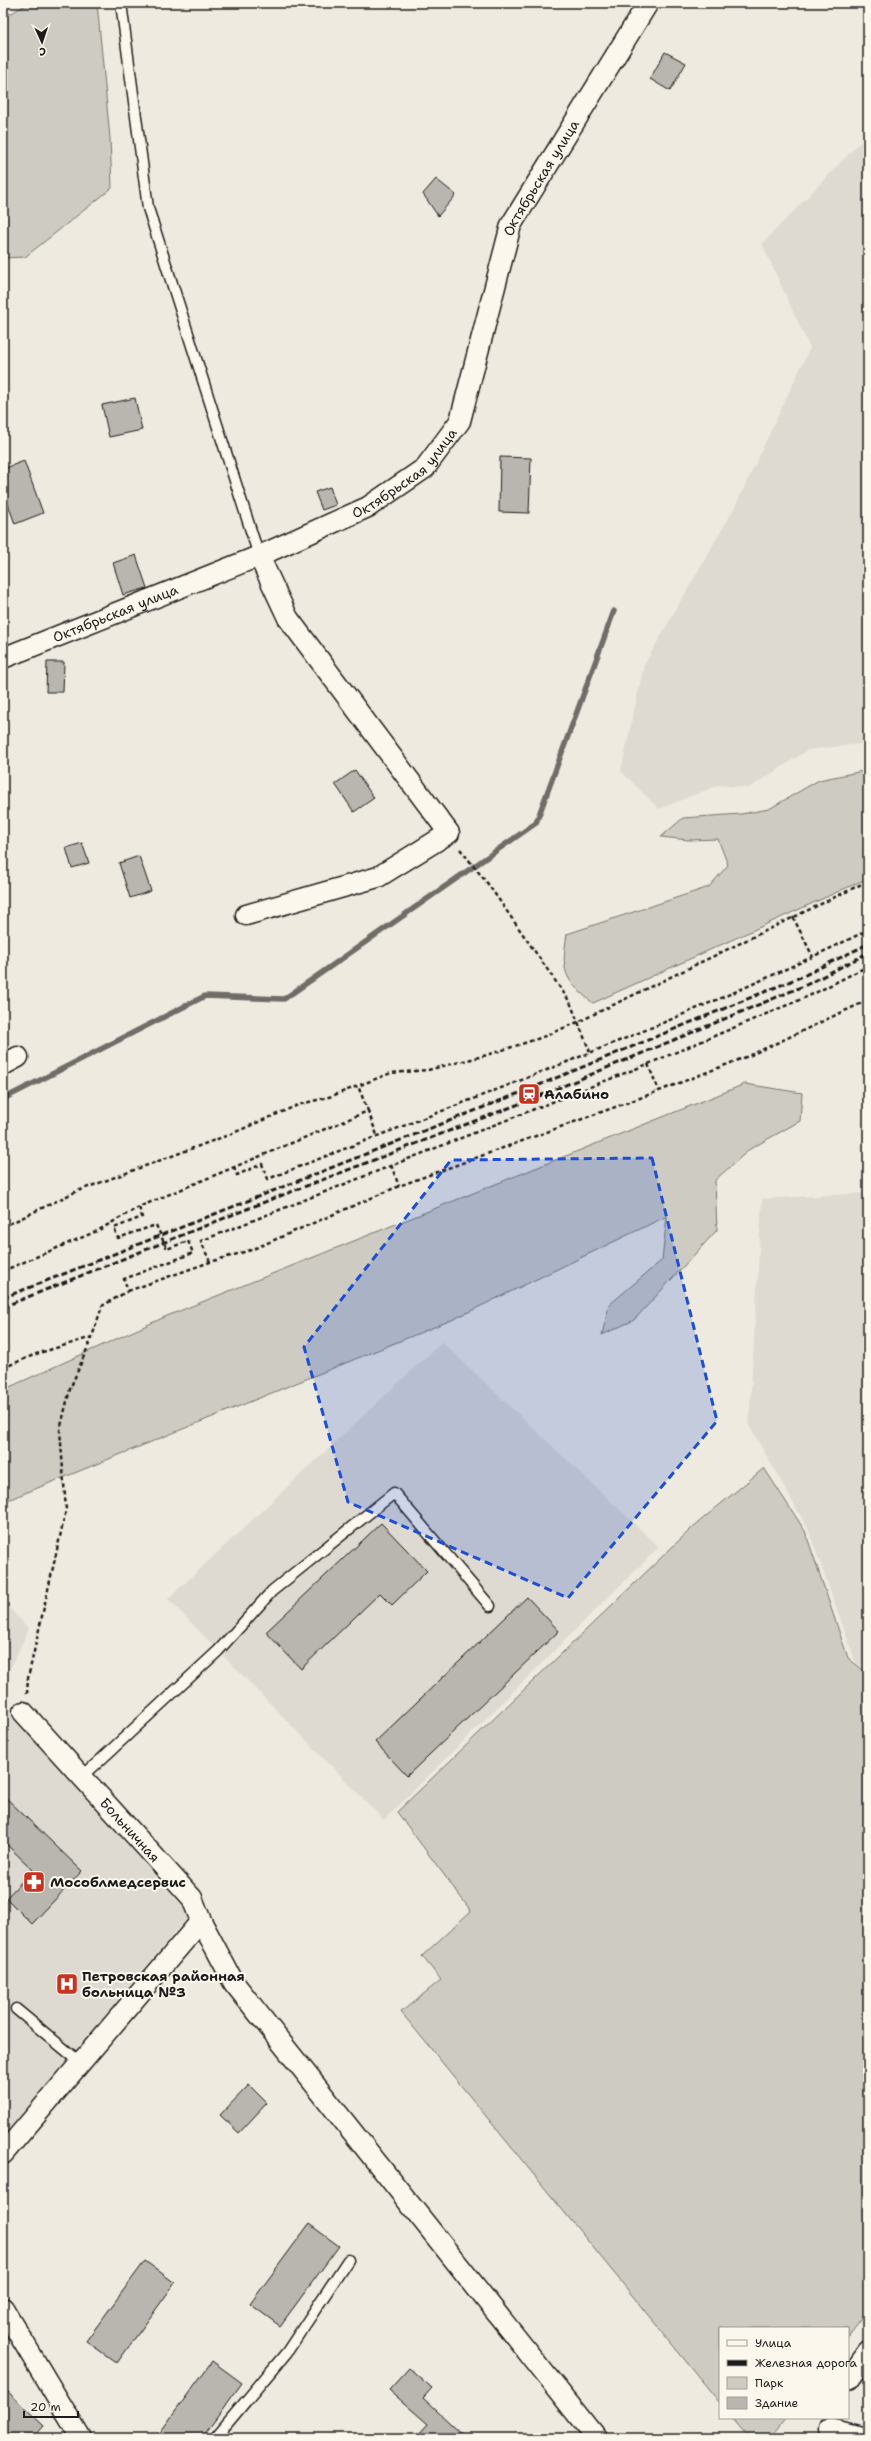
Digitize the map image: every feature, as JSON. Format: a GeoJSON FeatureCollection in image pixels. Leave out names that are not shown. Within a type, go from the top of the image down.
{"type":"FeatureCollection","features":[{"type":"Feature","properties":{"kind":"street","name":"Октябрьская улица"},"geometry":{"type":"LineString","coordinates":[[3,658],[259,556],[368,507],[425,468],[460,421],[511,225],[648,3]]}},
{"type":"Feature","properties":{"kind":"street"},"geometry":{"type":"LineString","coordinates":[[246,914],[378,877],[449,833],[288,618],[259,556]]}},
{"type":"Feature","properties":{"kind":"street","name":"Больничная"},"geometry":{"type":"LineString","coordinates":[[24,1712],[192,1898],[201,1921],[234,1983],[596,2438]]}},
{"type":"Feature","properties":{"kind":"street"},"geometry":{"type":"LineString","coordinates":[[3,2154],[201,1921]]}},
{"type":"Feature","properties":{"kind":"street"},"geometry":{"type":"LineString","coordinates":[[3,2308],[81,2438]]}},
{"type":"Feature","properties":{"kind":"street"},"geometry":{"type":"LineString","coordinates":[[849,2379],[868,2352]]}},
{"type":"Feature","properties":{"kind":"street"},"geometry":{"type":"LineString","coordinates":[[830,2429],[861,2438]]}},
{"type":"Feature","properties":{"kind":"lane"},"geometry":{"type":"LineString","coordinates":[[121,3],[148,208],[259,556]]}},
{"type":"Feature","properties":{"kind":"lane"},"geometry":{"type":"LineString","coordinates":[[82,1777],[218,1651],[272,1591],[394,1493],[490,1606]]}},
{"type":"Feature","properties":{"kind":"lane"},"geometry":{"type":"LineString","coordinates":[[16,2009],[81,2063]]}},
{"type":"Feature","properties":{"kind":"lane"},"geometry":{"type":"LineString","coordinates":[[215,2438],[287,2352],[348,2260]]}},
{"type":"Feature","properties":{"kind":"path"},"geometry":{"type":"LineString","coordinates":[[463,854],[488,884],[570,1002],[590,1052]]}},
{"type":"Feature","properties":{"kind":"path"},"geometry":{"type":"LineString","coordinates":[[3,1227],[75,1192],[196,1147],[298,1105],[332,1096],[391,1073],[428,1070],[487,1055],[540,1038],[578,1022],[868,881]]}},
{"type":"Feature","properties":{"kind":"path"},"geometry":{"type":"LineString","coordinates":[[794,917],[813,957]]}},
{"type":"Feature","properties":{"kind":"path"},"geometry":{"type":"LineString","coordinates":[[234,1167],[237,1175],[262,1164],[268,1179],[590,1052],[813,957],[868,930]]}},
{"type":"Feature","properties":{"kind":"path"},"geometry":{"type":"LineString","coordinates":[[210,1262],[201,1241],[648,1064],[811,995],[868,966]]}},
{"type":"Feature","properties":{"kind":"path"},"geometry":{"type":"LineString","coordinates":[[24,1712],[28,1678],[66,1510],[60,1430],[70,1389],[92,1337],[102,1306],[128,1291],[210,1262],[251,1250],[399,1186],[659,1091],[751,1055],[868,1000]]}},
{"type":"Feature","properties":{"kind":"path"},"geometry":{"type":"LineString","coordinates":[[648,1064],[659,1091]]}},
{"type":"Feature","properties":{"kind":"path"},"geometry":{"type":"LineString","coordinates":[[358,1086],[377,1135]]}},
{"type":"Feature","properties":{"kind":"path"},"geometry":{"type":"LineString","coordinates":[[3,1271],[97,1231],[138,1207],[368,1110]]}},
{"type":"Feature","properties":{"kind":"path"},"geometry":{"type":"LineString","coordinates":[[391,1166],[399,1186]]}},
{"type":"Feature","properties":{"kind":"path"},"geometry":{"type":"LineString","coordinates":[[128,1291],[124,1279],[193,1253],[188,1241],[167,1249],[156,1225],[118,1238],[114,1228],[142,1217],[138,1207]]}},
{"type":"Feature","properties":{"kind":"path"},"geometry":{"type":"LineString","coordinates":[[3,1368],[36,1354],[92,1337]]}},
{"type":"Feature","properties":{"kind":"highlighted area"},"geometry":{"type":"Polygon","coordinates":[[[652,1158],[717,1421],[568,1598],[348,1502],[304,1347],[451,1160],[652,1158]]]}},
{"type":"Feature","properties":{"kind":"shaded area"},"geometry":{"type":"Polygon","coordinates":[[[868,134],[868,743],[808,750],[749,788],[719,785],[659,809],[621,771],[644,665],[735,507],[810,348],[762,244],[868,134]]]}},
{"type":"Feature","properties":{"kind":"shaded area"},"geometry":{"type":"Polygon","coordinates":[[[868,1193],[868,1672],[856,1663],[808,1529],[749,1425],[762,1199],[868,1193]]]}},
{"type":"Feature","properties":{"kind":"shaded area"},"geometry":{"type":"Polygon","coordinates":[[[442,1342],[659,1547],[384,1820],[168,1599],[442,1342]]]}},
{"type":"Feature","properties":{"kind":"shaded area"},"geometry":{"type":"Polygon","coordinates":[[[3,1601],[29,1629],[3,1684],[3,1601]]]}},
{"type":"Feature","properties":{"kind":"shaded area","name":"Петровская районная больница №3"},"geometry":{"type":"Polygon","coordinates":[[[3,1707],[190,1914],[3,2138],[3,1707]]]}},
{"type":"Feature","properties":{"kind":"green space"},"geometry":{"type":"Polygon","coordinates":[[[29,3],[97,3],[110,138],[112,188],[25,257],[3,258],[3,8],[10,14],[29,3]]]}},
{"type":"Feature","properties":{"kind":"green space"},"geometry":{"type":"Polygon","coordinates":[[[868,770],[868,878],[593,1003],[575,987],[566,973],[564,957],[567,934],[709,887],[728,865],[718,839],[689,840],[661,837],[683,818],[741,814],[769,809],[819,780],[868,770]]]}},
{"type":"Feature","properties":{"kind":"green space"},"geometry":{"type":"Polygon","coordinates":[[[745,1084],[802,1093],[800,1121],[750,1149],[715,1180],[717,1230],[634,1320],[602,1335],[609,1305],[662,1260],[667,1216],[454,1319],[3,1502],[3,1390],[167,1316],[745,1084]]]}},
{"type":"Feature","properties":{"kind":"green space"},"geometry":{"type":"Polygon","coordinates":[[[764,1468],[805,1531],[848,1658],[868,1674],[868,2311],[849,2336],[849,2327],[719,2327],[719,2402],[401,2012],[441,1980],[422,1956],[471,1911],[397,1812],[693,1527],[764,1468]]]}},
{"type":"Feature","properties":{"kind":"green space"},"geometry":{"type":"Polygon","coordinates":[[[733,2419],[785,2419],[771,2438],[749,2438],[733,2419]]]}},
{"type":"Feature","properties":{"kind":"building"},"geometry":{"type":"Polygon","coordinates":[[[665,52],[686,63],[670,91],[650,79],[665,52]]]}},
{"type":"Feature","properties":{"kind":"building"},"geometry":{"type":"Polygon","coordinates":[[[436,179],[456,195],[438,216],[423,194],[436,179]]]}},
{"type":"Feature","properties":{"kind":"building"},"geometry":{"type":"Polygon","coordinates":[[[135,398],[142,430],[109,437],[102,405],[135,398]]]}},
{"type":"Feature","properties":{"kind":"building"},"geometry":{"type":"Polygon","coordinates":[[[500,457],[531,458],[529,513],[499,512],[500,457]]]}},
{"type":"Feature","properties":{"kind":"building"},"geometry":{"type":"Polygon","coordinates":[[[24,461],[43,513],[15,524],[7,501],[3,503],[3,469],[24,461]]]}},
{"type":"Feature","properties":{"kind":"building"},"geometry":{"type":"Polygon","coordinates":[[[330,487],[336,505],[322,510],[315,492],[330,487]]]}},
{"type":"Feature","properties":{"kind":"building"},"geometry":{"type":"Polygon","coordinates":[[[136,555],[147,588],[123,595],[113,563],[136,555]]]}},
{"type":"Feature","properties":{"kind":"building"},"geometry":{"type":"Polygon","coordinates":[[[47,662],[64,662],[63,692],[46,692],[47,662]]]}},
{"type":"Feature","properties":{"kind":"building"},"geometry":{"type":"Polygon","coordinates":[[[355,770],[374,798],[354,812],[335,784],[355,770]]]}},
{"type":"Feature","properties":{"kind":"building"},"geometry":{"type":"Polygon","coordinates":[[[82,843],[89,863],[72,868],[66,848],[82,843]]]}},
{"type":"Feature","properties":{"kind":"building"},"geometry":{"type":"Polygon","coordinates":[[[139,856],[151,891],[130,898],[119,863],[139,856]]]}},
{"type":"Feature","properties":{"kind":"building"},"geometry":{"type":"Polygon","coordinates":[[[381,1523],[427,1571],[392,1605],[380,1593],[301,1669],[266,1632],[381,1523]]]}},
{"type":"Feature","properties":{"kind":"building"},"geometry":{"type":"Polygon","coordinates":[[[527,1597],[559,1631],[407,1776],[375,1742],[527,1597]]]}},
{"type":"Feature","properties":{"kind":"building"},"geometry":{"type":"Polygon","coordinates":[[[3,1795],[82,1871],[32,1924],[6,1898],[33,1870],[3,1841],[3,1795]]]}},
{"type":"Feature","properties":{"kind":"building"},"geometry":{"type":"Polygon","coordinates":[[[249,2085],[267,2103],[239,2133],[220,2115],[249,2085]]]}},
{"type":"Feature","properties":{"kind":"building"},"geometry":{"type":"Polygon","coordinates":[[[309,2224],[339,2246],[280,2326],[250,2304],[309,2224]]]}},
{"type":"Feature","properties":{"kind":"building"},"geometry":{"type":"Polygon","coordinates":[[[145,2261],[175,2283],[117,2363],[86,2341],[145,2261]]]}},
{"type":"Feature","properties":{"kind":"building"},"geometry":{"type":"Polygon","coordinates":[[[212,2361],[242,2383],[202,2438],[156,2438],[212,2361]]]}},
{"type":"Feature","properties":{"kind":"building"},"geometry":{"type":"Polygon","coordinates":[[[409,2368],[432,2388],[423,2398],[466,2438],[415,2438],[428,2424],[389,2390],[409,2368]]]}},
{"type":"Feature","properties":{"kind":"building"},"geometry":{"type":"Polygon","coordinates":[[[3,2387],[44,2426],[33,2438],[3,2438],[3,2387]]]}},
{"type":"Feature","properties":{"kind":"waterway"},"geometry":{"type":"LineString","coordinates":[[3,1099],[205,996],[284,999],[536,823],[614,611]]}},
{"type":"Feature","properties":{"kind":"railway"},"geometry":{"type":"LineString","coordinates":[[3,1298],[527,1090],[803,976],[868,944]]}},
{"type":"Feature","properties":{"kind":"railway"},"geometry":{"type":"LineString","coordinates":[[3,1307],[257,1205],[532,1099],[806,985],[868,953]]}},
{"type":"Feature","properties":{"kind":"place","name":"Алабино"},"geometry":{"type":"Point","coordinates":[529,1094]}},
{"type":"Feature","properties":{"kind":"place","name":"Мособлмедсервис"},"geometry":{"type":"Point","coordinates":[34,1882]}},
{"type":"Feature","properties":{"kind":"place","name":"Петровская районная больница №3"},"geometry":{"type":"Point","coordinates":[67,1984]}}]}
